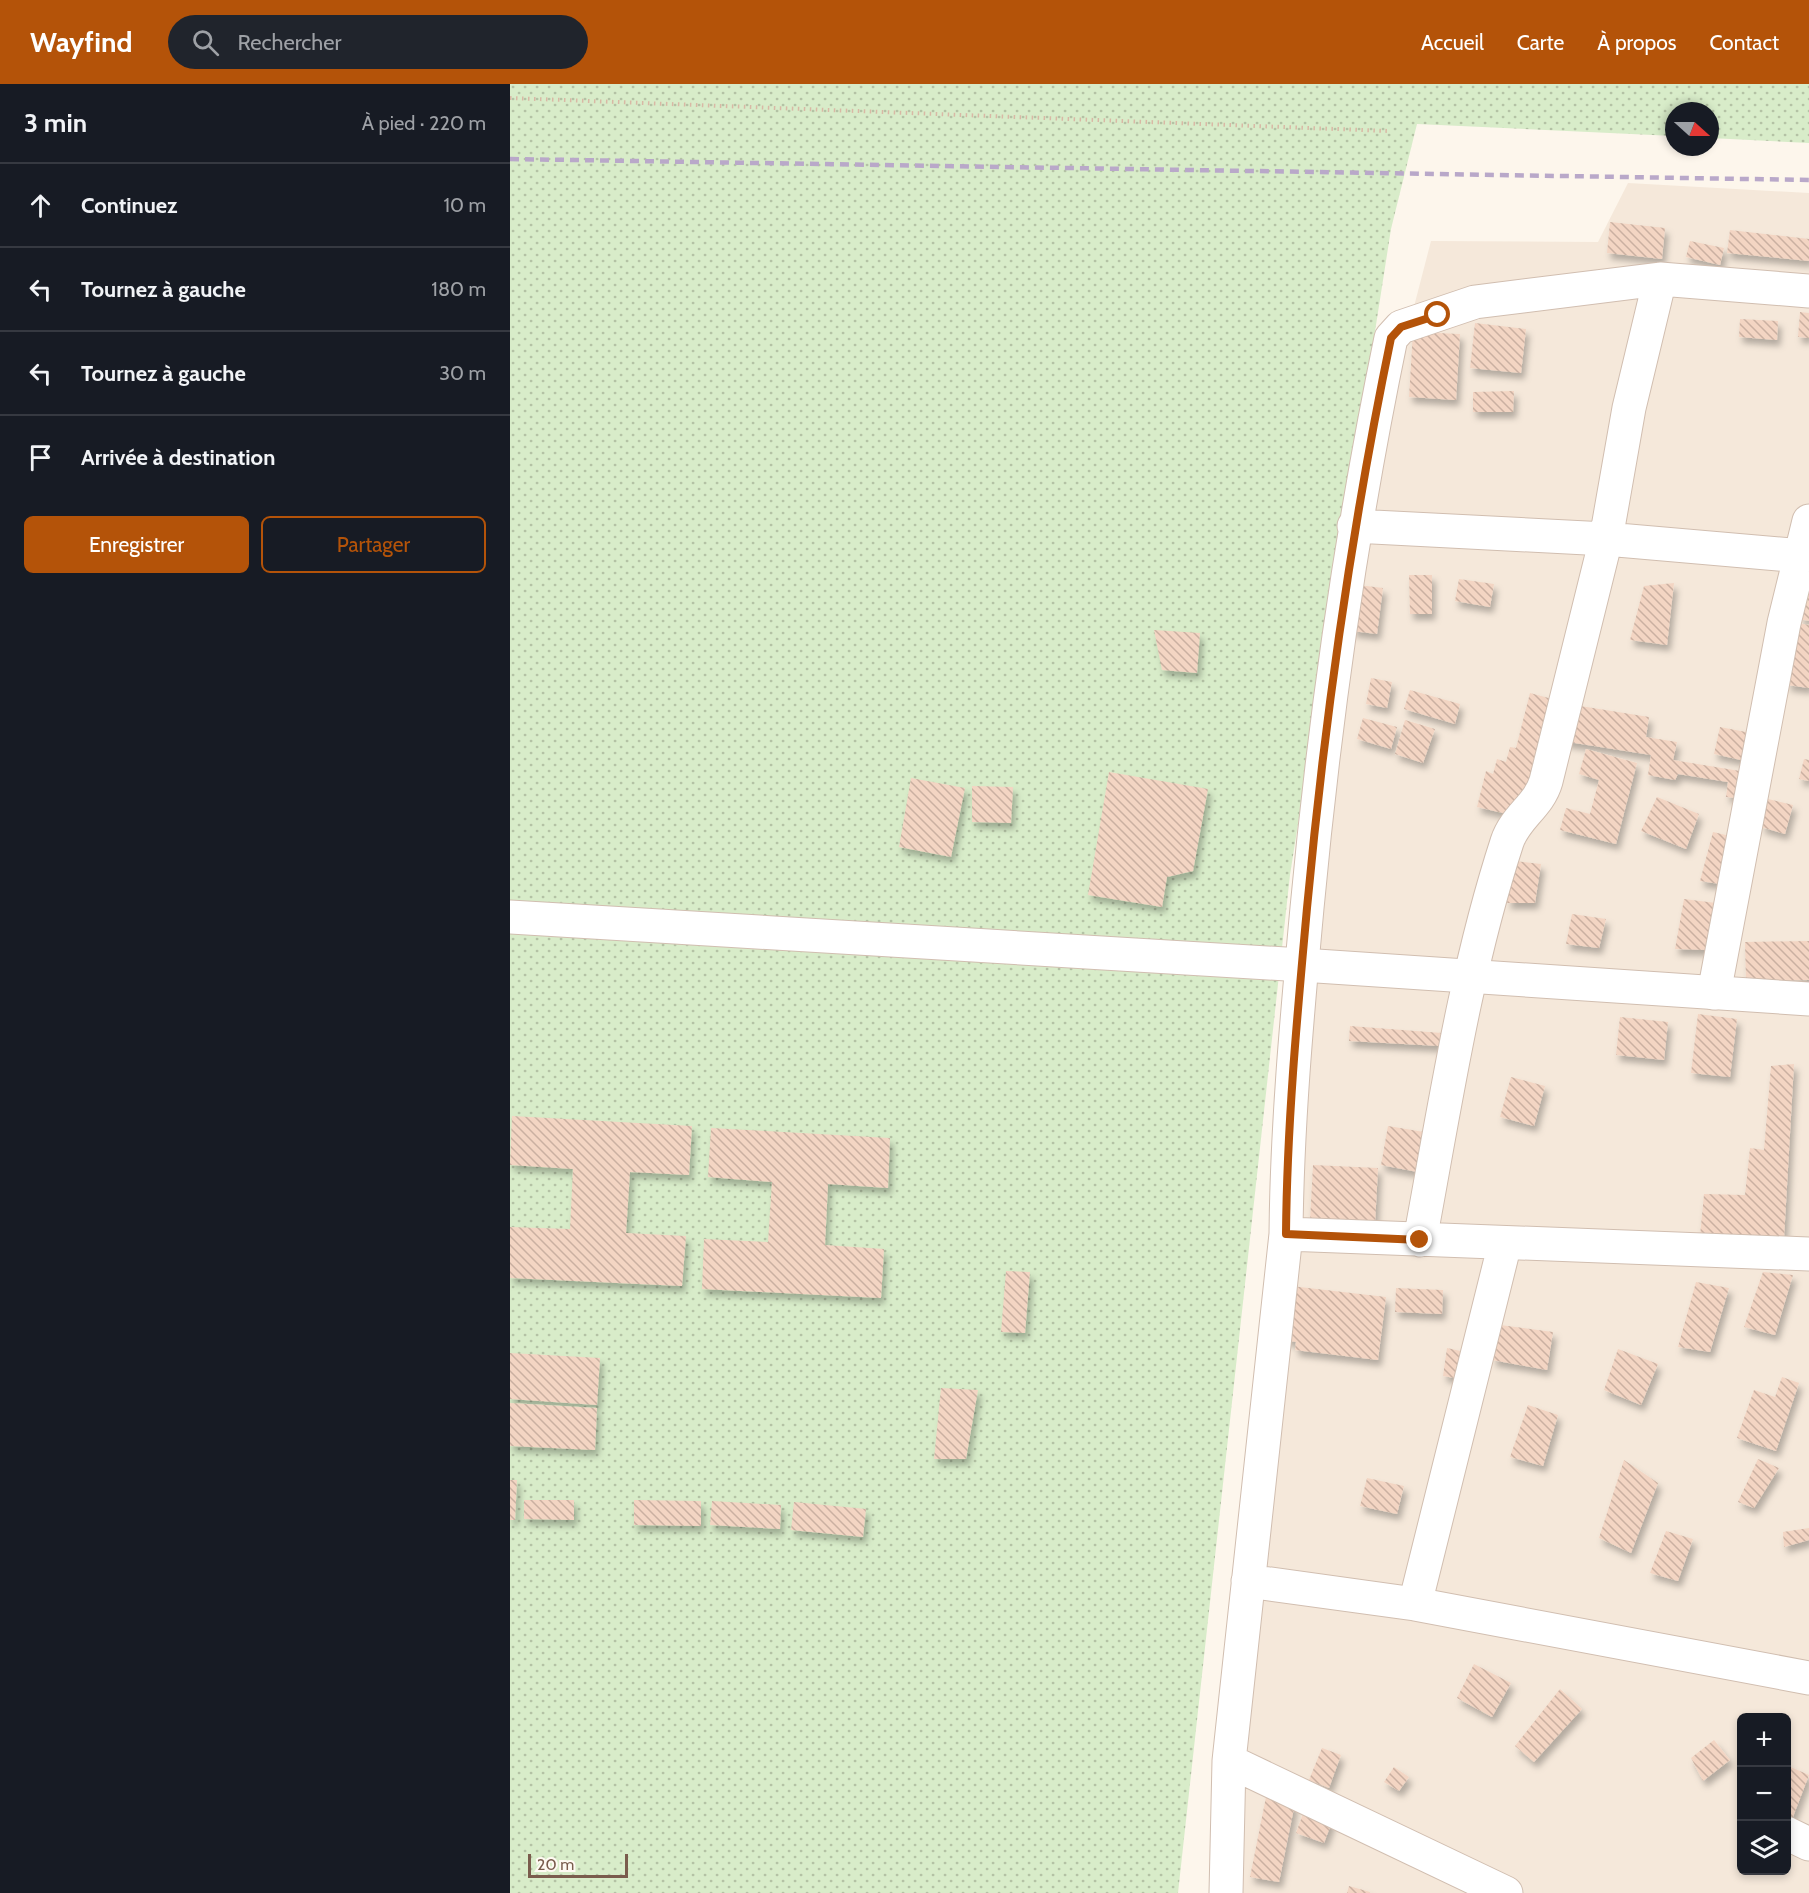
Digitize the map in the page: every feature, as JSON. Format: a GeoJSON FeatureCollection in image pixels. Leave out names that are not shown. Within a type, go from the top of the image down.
{"type":"FeatureCollection","features":[{"type":"Feature","properties":{"kind":"street"},"geometry":{"type":"LineString","coordinates":[[1226,1893],[1229,1761],[1286,1234],[1286,1154],[1323,745],[1354,526],[1391,338],[1396,331],[1475,302],[1660,279],[1809,291]]}},
{"type":"Feature","properties":{"kind":"street"},"geometry":{"type":"LineString","coordinates":[[1420,1240],[1469,975],[1512,829],[1542,793],[1606,539],[1629,408],[1660,279]]}},
{"type":"Feature","properties":{"kind":"street"},"geometry":{"type":"LineString","coordinates":[[1714,993],[1784,623],[1809,521]]}},
{"type":"Feature","properties":{"kind":"street"},"geometry":{"type":"LineString","coordinates":[[1354,526],[1606,539],[1802,556]]}},
{"type":"Feature","properties":{"kind":"street"},"geometry":{"type":"LineString","coordinates":[[510,918],[1469,975],[1809,999]]}},
{"type":"Feature","properties":{"kind":"street"},"geometry":{"type":"LineString","coordinates":[[1286,1234],[1809,1254]]}},
{"type":"Feature","properties":{"kind":"street"},"geometry":{"type":"LineString","coordinates":[[1415,1605],[1505,1243]]}},
{"type":"Feature","properties":{"kind":"street"},"geometry":{"type":"LineString","coordinates":[[1248,1581],[1415,1605],[1809,1678]]}},
{"type":"Feature","properties":{"kind":"street"},"geometry":{"type":"LineString","coordinates":[[1229,1761],[1506,1893]]}},
{"type":"Feature","properties":{"kind":"street"},"geometry":{"type":"LineString","coordinates":[[1791,1835],[1809,1844]]}},
{"type":"Feature","properties":{"kind":"path"},"geometry":{"type":"LineString","coordinates":[[510,98],[1389,131]]}},
{"type":"Feature","properties":{"kind":"shaded area"},"geometry":{"type":"Polygon","coordinates":[[[1628,183],[1809,193],[1809,1893],[1237,1893],[1240,1772],[1355,534],[1431,241],[1598,242],[1628,183]]]}},
{"type":"Feature","properties":{"kind":"green space"},"geometry":{"type":"Polygon","coordinates":[[[510,84],[1809,84],[1809,143],[1719,138],[1719,102],[1665,102],[1665,136],[1417,124],[1391,229],[1290,875],[1178,1893],[510,1893],[510,84]]]}},
{"type":"Feature","properties":{"kind":"building"},"geometry":{"type":"Polygon","coordinates":[[[1610,222],[1665,228],[1662,259],[1607,253],[1610,222]]]}},
{"type":"Feature","properties":{"kind":"building"},"geometry":{"type":"Polygon","coordinates":[[[1730,230],[1809,239],[1809,261],[1727,253],[1730,230]]]}},
{"type":"Feature","properties":{"kind":"building"},"geometry":{"type":"Polygon","coordinates":[[[1690,241],[1724,248],[1720,265],[1686,257],[1690,241]]]}},
{"type":"Feature","properties":{"kind":"building"},"geometry":{"type":"Polygon","coordinates":[[[1800,312],[1809,313],[1809,338],[1798,337],[1800,312]]]}},
{"type":"Feature","properties":{"kind":"building"},"geometry":{"type":"Polygon","coordinates":[[[1740,319],[1778,321],[1777,340],[1739,337],[1740,319]]]}},
{"type":"Feature","properties":{"kind":"building"},"geometry":{"type":"Polygon","coordinates":[[[1475,323],[1526,329],[1521,373],[1470,368],[1475,323]]]}},
{"type":"Feature","properties":{"kind":"building"},"geometry":{"type":"Polygon","coordinates":[[[1413,332],[1460,334],[1456,400],[1409,397],[1413,332]]]}},
{"type":"Feature","properties":{"kind":"building"},"geometry":{"type":"Polygon","coordinates":[[[1514,391],[1513,412],[1473,412],[1473,392],[1514,391]]]}},
{"type":"Feature","properties":{"kind":"building"},"geometry":{"type":"Polygon","coordinates":[[[1409,575],[1432,575],[1432,614],[1410,614],[1409,575]]]}},
{"type":"Feature","properties":{"kind":"building"},"geometry":{"type":"Polygon","coordinates":[[[1459,579],[1494,584],[1490,607],[1455,601],[1459,579]]]}},
{"type":"Feature","properties":{"kind":"building"},"geometry":{"type":"Polygon","coordinates":[[[1809,580],[1809,621],[1800,619],[1809,580]]]}},
{"type":"Feature","properties":{"kind":"building"},"geometry":{"type":"Polygon","coordinates":[[[1674,583],[1667,645],[1630,640],[1644,586],[1674,583]]]}},
{"type":"Feature","properties":{"kind":"building"},"geometry":{"type":"Polygon","coordinates":[[[1358,585],[1383,588],[1377,634],[1352,631],[1358,585]]]}},
{"type":"Feature","properties":{"kind":"building"},"geometry":{"type":"Polygon","coordinates":[[[1797,623],[1809,625],[1809,688],[1787,685],[1797,623]]]}},
{"type":"Feature","properties":{"kind":"building"},"geometry":{"type":"Polygon","coordinates":[[[1154,630],[1200,633],[1197,673],[1162,670],[1154,630]]]}},
{"type":"Feature","properties":{"kind":"building"},"geometry":{"type":"Polygon","coordinates":[[[1371,678],[1392,682],[1387,708],[1366,704],[1371,678]]]}},
{"type":"Feature","properties":{"kind":"building"},"geometry":{"type":"Polygon","coordinates":[[[1410,690],[1460,704],[1455,724],[1404,709],[1410,690]]]}},
{"type":"Feature","properties":{"kind":"building"},"geometry":{"type":"Polygon","coordinates":[[[1530,693],[1556,700],[1530,802],[1516,816],[1477,807],[1486,771],[1493,774],[1497,759],[1506,762],[1510,747],[1516,748],[1530,693]]]}},
{"type":"Feature","properties":{"kind":"building"},"geometry":{"type":"Polygon","coordinates":[[[1568,704],[1649,717],[1646,737],[1677,742],[1673,760],[1740,771],[1736,798],[1726,797],[1728,782],[1678,774],[1675,780],[1648,775],[1651,755],[1562,741],[1568,704]]]}},
{"type":"Feature","properties":{"kind":"building"},"geometry":{"type":"Polygon","coordinates":[[[1363,718],[1397,727],[1391,749],[1357,739],[1363,718]]]}},
{"type":"Feature","properties":{"kind":"building"},"geometry":{"type":"Polygon","coordinates":[[[1405,720],[1435,729],[1423,763],[1395,754],[1405,720]]]}},
{"type":"Feature","properties":{"kind":"building"},"geometry":{"type":"Polygon","coordinates":[[[1720,727],[1756,734],[1750,762],[1714,754],[1720,727]]]}},
{"type":"Feature","properties":{"kind":"building"},"geometry":{"type":"Polygon","coordinates":[[[1586,749],[1637,763],[1616,844],[1560,830],[1566,808],[1590,814],[1599,780],[1579,774],[1586,749]]]}},
{"type":"Feature","properties":{"kind":"building"},"geometry":{"type":"Polygon","coordinates":[[[1804,759],[1809,760],[1809,781],[1799,779],[1804,759]]]}},
{"type":"Feature","properties":{"kind":"building"},"geometry":{"type":"Polygon","coordinates":[[[1109,772],[1208,789],[1193,871],[1167,877],[1162,907],[1088,895],[1109,772]]]}},
{"type":"Feature","properties":{"kind":"building"},"geometry":{"type":"Polygon","coordinates":[[[911,778],[965,788],[951,857],[899,847],[911,778]]]}},
{"type":"Feature","properties":{"kind":"building"},"geometry":{"type":"Polygon","coordinates":[[[972,786],[1013,787],[1011,823],[972,822],[972,786]]]}},
{"type":"Feature","properties":{"kind":"building"},"geometry":{"type":"Polygon","coordinates":[[[1657,797],[1699,814],[1686,849],[1641,831],[1657,797]]]}},
{"type":"Feature","properties":{"kind":"building"},"geometry":{"type":"Polygon","coordinates":[[[1768,799],[1793,805],[1785,834],[1761,827],[1768,799]]]}},
{"type":"Feature","properties":{"kind":"building"},"geometry":{"type":"Polygon","coordinates":[[[1713,832],[1730,836],[1720,884],[1700,881],[1713,832]]]}},
{"type":"Feature","properties":{"kind":"building"},"geometry":{"type":"Polygon","coordinates":[[[1514,861],[1541,864],[1535,903],[1507,903],[1514,861]]]}},
{"type":"Feature","properties":{"kind":"building"},"geometry":{"type":"Polygon","coordinates":[[[1684,899],[1716,903],[1709,950],[1675,949],[1684,899]]]}},
{"type":"Feature","properties":{"kind":"building"},"geometry":{"type":"Polygon","coordinates":[[[1572,914],[1606,919],[1599,948],[1566,944],[1572,914]]]}},
{"type":"Feature","properties":{"kind":"building"},"geometry":{"type":"Polygon","coordinates":[[[1809,941],[1809,980],[1746,981],[1745,942],[1809,941]]]}},
{"type":"Feature","properties":{"kind":"building"},"geometry":{"type":"Polygon","coordinates":[[[1698,1014],[1737,1019],[1730,1077],[1691,1073],[1698,1014]]]}},
{"type":"Feature","properties":{"kind":"building"},"geometry":{"type":"Polygon","coordinates":[[[1620,1017],[1668,1022],[1664,1060],[1616,1055],[1620,1017]]]}},
{"type":"Feature","properties":{"kind":"building"},"geometry":{"type":"Polygon","coordinates":[[[1350,1026],[1442,1033],[1440,1046],[1349,1041],[1350,1026]]]}},
{"type":"Feature","properties":{"kind":"building"},"geometry":{"type":"Polygon","coordinates":[[[1794,1064],[1784,1238],[1700,1236],[1704,1194],[1745,1195],[1750,1148],[1764,1150],[1771,1066],[1794,1064]]]}},
{"type":"Feature","properties":{"kind":"building"},"geometry":{"type":"Polygon","coordinates":[[[1511,1077],[1545,1086],[1534,1126],[1500,1117],[1511,1077]]]}},
{"type":"Feature","properties":{"kind":"building"},"geometry":{"type":"Polygon","coordinates":[[[512,1116],[692,1126],[689,1175],[630,1172],[626,1233],[686,1236],[682,1286],[510,1278],[510,1227],[570,1229],[573,1169],[510,1165],[512,1116]]]}},
{"type":"Feature","properties":{"kind":"building"},"geometry":{"type":"Polygon","coordinates":[[[1388,1126],[1430,1133],[1423,1173],[1381,1165],[1388,1126]]]}},
{"type":"Feature","properties":{"kind":"building"},"geometry":{"type":"Polygon","coordinates":[[[711,1128],[890,1138],[888,1188],[828,1184],[825,1245],[884,1249],[881,1298],[702,1289],[704,1239],[768,1242],[772,1182],[708,1177],[711,1128]]]}},
{"type":"Feature","properties":{"kind":"building"},"geometry":{"type":"Polygon","coordinates":[[[1313,1165],[1378,1168],[1375,1224],[1310,1221],[1313,1165]]]}},
{"type":"Feature","properties":{"kind":"building"},"geometry":{"type":"Polygon","coordinates":[[[1006,1271],[1030,1272],[1025,1333],[1001,1332],[1006,1271]]]}},
{"type":"Feature","properties":{"kind":"building"},"geometry":{"type":"Polygon","coordinates":[[[1763,1272],[1793,1275],[1775,1335],[1744,1327],[1763,1272]]]}},
{"type":"Feature","properties":{"kind":"building"},"geometry":{"type":"Polygon","coordinates":[[[1696,1282],[1729,1288],[1710,1352],[1678,1347],[1696,1282]]]}},
{"type":"Feature","properties":{"kind":"building"},"geometry":{"type":"Polygon","coordinates":[[[1291,1286],[1386,1297],[1378,1360],[1295,1350],[1296,1342],[1285,1340],[1291,1286]]]}},
{"type":"Feature","properties":{"kind":"building"},"geometry":{"type":"Polygon","coordinates":[[[1396,1288],[1443,1290],[1442,1314],[1395,1312],[1396,1288]]]}},
{"type":"Feature","properties":{"kind":"building"},"geometry":{"type":"Polygon","coordinates":[[[1500,1325],[1553,1332],[1547,1370],[1492,1360],[1500,1325]]]}},
{"type":"Feature","properties":{"kind":"building"},"geometry":{"type":"Polygon","coordinates":[[[1447,1348],[1465,1352],[1461,1379],[1443,1376],[1447,1348]]]}},
{"type":"Feature","properties":{"kind":"building"},"geometry":{"type":"Polygon","coordinates":[[[1618,1349],[1658,1364],[1641,1405],[1604,1390],[1618,1349]]]}},
{"type":"Feature","properties":{"kind":"building"},"geometry":{"type":"Polygon","coordinates":[[[510,1353],[600,1358],[597,1405],[510,1399],[510,1353]]]}},
{"type":"Feature","properties":{"kind":"building"},"geometry":{"type":"Polygon","coordinates":[[[1782,1377],[1799,1383],[1776,1451],[1737,1438],[1754,1390],[1775,1397],[1782,1377]]]}},
{"type":"Feature","properties":{"kind":"building"},"geometry":{"type":"Polygon","coordinates":[[[941,1388],[978,1390],[966,1459],[934,1459],[941,1388]]]}},
{"type":"Feature","properties":{"kind":"building"},"geometry":{"type":"Polygon","coordinates":[[[510,1403],[597,1408],[595,1450],[510,1446],[510,1403]]]}},
{"type":"Feature","properties":{"kind":"building"},"geometry":{"type":"Polygon","coordinates":[[[1528,1405],[1558,1415],[1543,1466],[1510,1457],[1528,1405]]]}},
{"type":"Feature","properties":{"kind":"building"},"geometry":{"type":"Polygon","coordinates":[[[1758,1459],[1779,1468],[1754,1508],[1738,1502],[1758,1459]]]}},
{"type":"Feature","properties":{"kind":"building"},"geometry":{"type":"Polygon","coordinates":[[[1624,1460],[1658,1483],[1631,1553],[1599,1538],[1624,1460]]]}},
{"type":"Feature","properties":{"kind":"building"},"geometry":{"type":"Polygon","coordinates":[[[1367,1478],[1404,1486],[1397,1514],[1360,1506],[1367,1478]]]}},
{"type":"Feature","properties":{"kind":"building"},"geometry":{"type":"Polygon","coordinates":[[[510,1480],[517,1480],[515,1520],[510,1520],[510,1480]]]}},
{"type":"Feature","properties":{"kind":"building"},"geometry":{"type":"Polygon","coordinates":[[[524,1500],[574,1500],[574,1520],[524,1519],[524,1500]]]}},
{"type":"Feature","properties":{"kind":"building"},"geometry":{"type":"Polygon","coordinates":[[[634,1500],[701,1501],[701,1526],[634,1525],[634,1500]]]}},
{"type":"Feature","properties":{"kind":"building"},"geometry":{"type":"Polygon","coordinates":[[[712,1501],[781,1505],[780,1529],[710,1525],[712,1501]]]}},
{"type":"Feature","properties":{"kind":"building"},"geometry":{"type":"Polygon","coordinates":[[[794,1502],[866,1509],[863,1537],[791,1530],[794,1502]]]}},
{"type":"Feature","properties":{"kind":"building"},"geometry":{"type":"Polygon","coordinates":[[[1809,1528],[1809,1540],[1784,1547],[1783,1532],[1809,1528]]]}},
{"type":"Feature","properties":{"kind":"building"},"geometry":{"type":"Polygon","coordinates":[[[1666,1531],[1693,1539],[1678,1581],[1650,1573],[1666,1531]]]}},
{"type":"Feature","properties":{"kind":"building"},"geometry":{"type":"Polygon","coordinates":[[[1474,1664],[1511,1683],[1492,1717],[1457,1698],[1474,1664]]]}},
{"type":"Feature","properties":{"kind":"building"},"geometry":{"type":"Polygon","coordinates":[[[1560,1689],[1582,1709],[1534,1762],[1515,1746],[1560,1689]]]}},
{"type":"Feature","properties":{"kind":"building"},"geometry":{"type":"Polygon","coordinates":[[[1714,1740],[1730,1760],[1703,1781],[1691,1758],[1714,1740]]]}},
{"type":"Feature","properties":{"kind":"building"},"geometry":{"type":"Polygon","coordinates":[[[1322,1748],[1341,1755],[1329,1788],[1309,1780],[1322,1748]]]}},
{"type":"Feature","properties":{"kind":"building"},"geometry":{"type":"Polygon","coordinates":[[[1394,1767],[1409,1777],[1399,1791],[1384,1782],[1394,1767]]]}},
{"type":"Feature","properties":{"kind":"building"},"geometry":{"type":"Polygon","coordinates":[[[1791,1767],[1809,1775],[1791,1822],[1791,1767]]]}},
{"type":"Feature","properties":{"kind":"building"},"geometry":{"type":"Polygon","coordinates":[[[1266,1797],[1295,1803],[1279,1882],[1250,1877],[1266,1797]]]}},
{"type":"Feature","properties":{"kind":"building"},"geometry":{"type":"Polygon","coordinates":[[[1305,1808],[1333,1819],[1324,1843],[1296,1833],[1305,1808]]]}},
{"type":"Feature","properties":{"kind":"building"},"geometry":{"type":"Polygon","coordinates":[[[1349,1886],[1370,1892],[1370,1893],[1347,1893],[1349,1886]]]}},
{"type":"Feature","properties":{"kind":"railway"},"geometry":{"type":"LineString","coordinates":[[510,159],[1809,180]]}},
{"type":"Feature","properties":{"kind":"route"},"geometry":{"type":"LineString","coordinates":[[1420,1240],[1286,1234],[1286,1154],[1323,745],[1354,526],[1391,338],[1401,327],[1438,315]]}}]}
